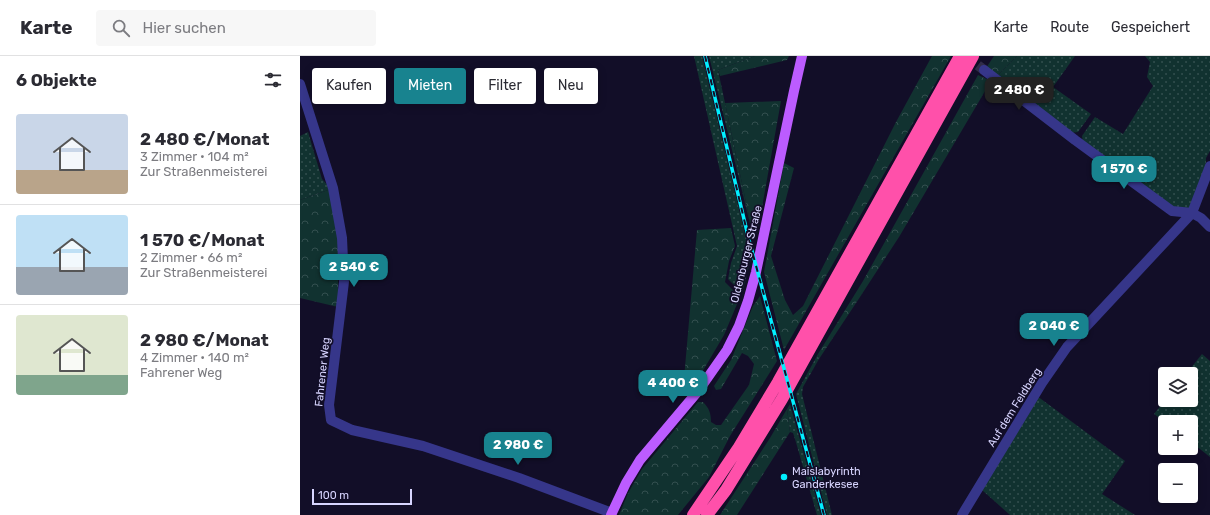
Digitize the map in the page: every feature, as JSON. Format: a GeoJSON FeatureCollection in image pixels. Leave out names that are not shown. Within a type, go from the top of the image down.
{"type":"FeatureCollection","features":[{"type":"Feature","properties":{"kind":"highway"},"geometry":{"type":"LineString","coordinates":[[693,515],[739,447],[778,382],[960,56]]}},
{"type":"Feature","properties":{"kind":"highway"},"geometry":{"type":"LineString","coordinates":[[707,515],[726,490],[782,398],[973,56]]}},
{"type":"Feature","properties":{"kind":"highway"},"geometry":{"type":"LineString","coordinates":[[963,74],[977,61],[980,56]]}},
{"type":"Feature","properties":{"kind":"main road","name":"Oldenburger Straße"},"geometry":{"type":"LineString","coordinates":[[612,514],[626,483],[640,460],[699,390],[727,350],[739,326],[752,290],[802,56]]}},
{"type":"Feature","properties":{"kind":"street"},"geometry":{"type":"LineString","coordinates":[[984,70],[1172,212],[1178,227]]}},
{"type":"Feature","properties":{"kind":"street","name":"Fahrener Weg"},"geometry":{"type":"LineString","coordinates":[[300,84],[333,188],[342,238],[344,282],[329,405],[331,420],[352,430],[423,446],[519,478],[612,514]]}},
{"type":"Feature","properties":{"kind":"street","name":"Auf dem Feldberg"},"geometry":{"type":"LineString","coordinates":[[962,515],[1042,383],[1067,347],[1192,213],[1210,166]]}},
{"type":"Feature","properties":{"kind":"street"},"geometry":{"type":"LineString","coordinates":[[1172,212],[1192,213],[1201,218],[1210,227]]}},
{"type":"Feature","properties":{"kind":"green space"},"geometry":{"type":"Polygon","coordinates":[[[694,56],[702,56],[751,259],[742,293],[728,279],[731,263],[737,246],[694,56]]]}},
{"type":"Feature","properties":{"kind":"green space"},"geometry":{"type":"Polygon","coordinates":[[[709,56],[755,56],[718,70],[754,240],[709,56]]]}},
{"type":"Feature","properties":{"kind":"green space"},"geometry":{"type":"Polygon","coordinates":[[[755,56],[789,56],[787,60],[720,76],[718,70],[755,56]]]}},
{"type":"Feature","properties":{"kind":"green space"},"geometry":{"type":"Polygon","coordinates":[[[932,56],[951,56],[784,350],[764,272],[784,163],[794,168],[771,256],[785,300],[793,315],[803,306],[896,122],[932,56]]]}},
{"type":"Feature","properties":{"kind":"green space"},"geometry":{"type":"Polygon","coordinates":[[[994,56],[1017,56],[997,76],[986,68],[994,56]]]}},
{"type":"Feature","properties":{"kind":"green space"},"geometry":{"type":"Polygon","coordinates":[[[1017,56],[1075,56],[1053,87],[1091,114],[1078,132],[1071,133],[997,76],[1017,56]]]}},
{"type":"Feature","properties":{"kind":"green space"},"geometry":{"type":"Polygon","coordinates":[[[1145,56],[1210,56],[1210,151],[1206,158],[1206,170],[1190,209],[1171,208],[1083,143],[1082,136],[1095,117],[1123,134],[1153,86],[1147,77],[1150,62],[1145,56]]]}},
{"type":"Feature","properties":{"kind":"green space"},"geometry":{"type":"Polygon","coordinates":[[[978,75],[991,81],[899,237],[819,359],[818,354],[863,281],[978,75]]]}},
{"type":"Feature","properties":{"kind":"green space"},"geometry":{"type":"Polygon","coordinates":[[[781,101],[759,224],[754,240],[725,103],[781,101]]]}},
{"type":"Feature","properties":{"kind":"green space"},"geometry":{"type":"Polygon","coordinates":[[[308,132],[322,179],[331,189],[300,200],[300,136],[308,132]]]}},
{"type":"Feature","properties":{"kind":"green space"},"geometry":{"type":"Polygon","coordinates":[[[331,189],[338,241],[338,307],[300,298],[300,200],[331,189]]]}},
{"type":"Feature","properties":{"kind":"green space"},"geometry":{"type":"Polygon","coordinates":[[[731,228],[735,246],[729,261],[725,282],[740,297],[724,335],[701,374],[683,390],[697,230],[731,228]]]}},
{"type":"Feature","properties":{"kind":"green space"},"geometry":{"type":"Polygon","coordinates":[[[760,296],[777,361],[730,436],[709,477],[678,515],[619,515],[628,493],[642,469],[698,402],[703,402],[707,406],[710,413],[711,422],[716,425],[721,425],[749,385],[754,364],[748,356],[742,353],[721,389],[716,390],[714,386],[731,360],[753,306],[760,296]]]}},
{"type":"Feature","properties":{"kind":"green space"},"geometry":{"type":"Polygon","coordinates":[[[818,354],[819,359],[803,387],[802,394],[832,515],[827,515],[796,394],[818,354]]]}},
{"type":"Feature","properties":{"kind":"green space"},"geometry":{"type":"Polygon","coordinates":[[[1202,354],[1210,361],[1210,457],[1198,448],[1198,415],[1158,415],[1158,417],[1154,414],[1160,407],[1198,407],[1198,367],[1192,367],[1202,354]]]}},
{"type":"Feature","properties":{"kind":"green space"},"geometry":{"type":"Polygon","coordinates":[[[1037,396],[1125,461],[1102,494],[1135,515],[1010,515],[982,490],[1037,396]]]}},
{"type":"Feature","properties":{"kind":"green space"},"geometry":{"type":"Polygon","coordinates":[[[790,404],[821,515],[817,515],[795,439],[793,433],[790,432],[787,409],[790,404]]]}},
{"type":"Feature","properties":{"kind":"green space"},"geometry":{"type":"Polygon","coordinates":[[[787,409],[790,432],[737,515],[720,515],[770,438],[787,409]]]}},
{"type":"Feature","properties":{"kind":"tunnel"},"geometry":{"type":"LineString","coordinates":[[966,56],[984,70]]}},
{"type":"Feature","properties":{"kind":"railway"},"geometry":{"type":"LineString","coordinates":[[705,56],[749,240],[824,515]]}},
{"type":"Feature","properties":{"kind":"place","name":"Maislabyrinth Ganderkesee"},"geometry":{"type":"Point","coordinates":[784,477]}}]}
